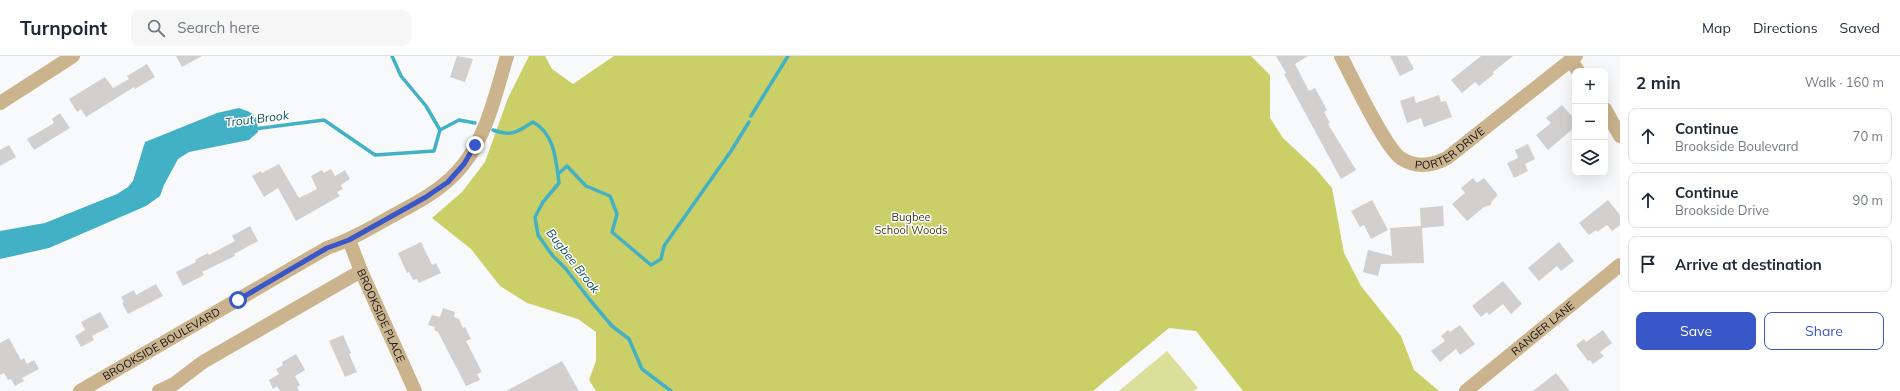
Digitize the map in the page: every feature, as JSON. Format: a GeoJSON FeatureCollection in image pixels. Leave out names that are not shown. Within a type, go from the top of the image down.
{"type":"FeatureCollection","features":[{"type":"Feature","properties":{"kind":"street"},"geometry":{"type":"LineString","coordinates":[[0,103],[73,56]]}},
{"type":"Feature","properties":{"kind":"street","name":"BROOKSIDE BOULEVARD"},"geometry":{"type":"LineString","coordinates":[[80,391],[327,248],[349,240],[426,197],[448,182],[464,164],[485,124],[507,56]]}},
{"type":"Feature","properties":{"kind":"street","name":"PORTER DRIVE"},"geometry":{"type":"LineString","coordinates":[[1341,56],[1390,146],[1402,159],[1420,166],[1438,163],[1447,158],[1575,62]]}},
{"type":"Feature","properties":{"kind":"street"},"geometry":{"type":"LineString","coordinates":[[1608,114],[1620,136]]}},
{"type":"Feature","properties":{"kind":"street","name":"BROOKSIDE PLACE"},"geometry":{"type":"LineString","coordinates":[[349,240],[361,271],[415,391]]}},
{"type":"Feature","properties":{"kind":"street","name":"RANGER LANE"},"geometry":{"type":"LineString","coordinates":[[1466,391],[1620,265]]}},
{"type":"Feature","properties":{"kind":"street"},"geometry":{"type":"LineString","coordinates":[[159,391],[174,384],[204,362],[361,271]]}},
{"type":"Feature","properties":{"kind":"green space","name":"Bugbee School Woods"},"geometry":{"type":"Polygon","coordinates":[[[529,56],[545,56],[552,69],[573,84],[614,56],[1251,56],[1270,75],[1270,118],[1283,138],[1316,169],[1332,188],[1344,253],[1361,286],[1401,336],[1414,370],[1439,391],[1243,391],[1196,331],[1169,328],[1093,391],[596,391],[589,380],[596,361],[596,332],[578,319],[527,303],[500,286],[471,249],[432,218],[462,192],[485,162],[508,98],[529,56]]]}},
{"type":"Feature","properties":{"kind":"green space"},"geometry":{"type":"Polygon","coordinates":[[[1167,351],[1198,388],[1194,391],[1119,391],[1167,351]]]}},
{"type":"Feature","properties":{"kind":"water"},"geometry":{"type":"Polygon","coordinates":[[[239,108],[252,113],[256,118],[258,132],[249,140],[189,152],[178,159],[164,185],[160,196],[146,206],[49,248],[0,259],[0,231],[45,223],[117,194],[128,187],[133,181],[145,142],[217,113],[239,108]]]}},
{"type":"Feature","properties":{"kind":"building"},"geometry":{"type":"Polygon","coordinates":[[[176,56],[202,56],[182,67],[176,56]]]}},
{"type":"Feature","properties":{"kind":"building"},"geometry":{"type":"Polygon","coordinates":[[[457,56],[473,59],[465,82],[450,77],[457,56]]]}},
{"type":"Feature","properties":{"kind":"building"},"geometry":{"type":"Polygon","coordinates":[[[1276,56],[1308,56],[1295,64],[1309,91],[1315,88],[1327,110],[1324,112],[1330,123],[1328,124],[1356,170],[1341,179],[1284,74],[1286,73],[1276,56]]]}},
{"type":"Feature","properties":{"kind":"building"},"geometry":{"type":"Polygon","coordinates":[[[1390,56],[1407,56],[1414,69],[1400,76],[1390,56]]]}},
{"type":"Feature","properties":{"kind":"building"},"geometry":{"type":"Polygon","coordinates":[[[1481,56],[1513,56],[1493,72],[1494,74],[1479,86],[1475,82],[1462,93],[1451,80],[1481,56]]]}},
{"type":"Feature","properties":{"kind":"building"},"geometry":{"type":"Polygon","coordinates":[[[147,64],[155,77],[135,89],[134,87],[86,117],[81,109],[77,112],[69,99],[105,77],[113,88],[129,79],[127,76],[147,64]]]}},
{"type":"Feature","properties":{"kind":"building"},"geometry":{"type":"Polygon","coordinates":[[[1439,95],[1441,102],[1446,101],[1452,117],[1424,127],[1421,118],[1407,123],[1400,101],[1414,96],[1416,103],[1439,95]]]}},
{"type":"Feature","properties":{"kind":"building"},"geometry":{"type":"Polygon","coordinates":[[[1562,105],[1572,117],[1572,130],[1548,150],[1536,135],[1551,123],[1546,118],[1562,105]]]}},
{"type":"Feature","properties":{"kind":"building"},"geometry":{"type":"Polygon","coordinates":[[[60,113],[70,128],[34,150],[27,139],[54,123],[52,119],[60,113]]]}},
{"type":"Feature","properties":{"kind":"building"},"geometry":{"type":"Polygon","coordinates":[[[1528,144],[1535,159],[1525,164],[1528,171],[1514,178],[1507,163],[1518,158],[1515,150],[1528,144]]]}},
{"type":"Feature","properties":{"kind":"building"},"geometry":{"type":"Polygon","coordinates":[[[9,145],[16,157],[0,166],[0,150],[9,145]]]}},
{"type":"Feature","properties":{"kind":"building"},"geometry":{"type":"Polygon","coordinates":[[[279,164],[299,198],[317,189],[311,176],[322,170],[324,173],[331,169],[335,176],[345,170],[350,179],[341,185],[343,189],[337,192],[340,196],[296,221],[278,188],[264,197],[252,176],[261,171],[262,173],[279,164]]]}},
{"type":"Feature","properties":{"kind":"building"},"geometry":{"type":"Polygon","coordinates":[[[1473,178],[1477,183],[1484,178],[1498,195],[1492,201],[1491,205],[1484,207],[1467,221],[1452,204],[1465,193],[1461,188],[1473,178]]]}},
{"type":"Feature","properties":{"kind":"building"},"geometry":{"type":"Polygon","coordinates":[[[1372,200],[1388,230],[1371,239],[1364,225],[1360,227],[1351,211],[1372,200]]]}},
{"type":"Feature","properties":{"kind":"building"},"geometry":{"type":"Polygon","coordinates":[[[1608,200],[1620,215],[1620,225],[1612,231],[1607,225],[1597,232],[1596,230],[1589,235],[1579,223],[1608,200]]]}},
{"type":"Feature","properties":{"kind":"building"},"geometry":{"type":"Polygon","coordinates":[[[1443,206],[1444,226],[1422,228],[1424,263],[1381,264],[1378,276],[1363,272],[1368,250],[1392,256],[1390,228],[1421,226],[1420,208],[1443,206]]]}},
{"type":"Feature","properties":{"kind":"building"},"geometry":{"type":"Polygon","coordinates":[[[250,226],[258,241],[234,254],[235,256],[202,272],[204,275],[183,286],[176,272],[196,262],[195,260],[208,253],[209,255],[235,241],[232,236],[250,226]]]}},
{"type":"Feature","properties":{"kind":"building"},"geometry":{"type":"Polygon","coordinates":[[[421,242],[432,265],[436,263],[441,273],[419,283],[417,279],[413,280],[409,272],[407,273],[398,253],[421,242]]]}},
{"type":"Feature","properties":{"kind":"building"},"geometry":{"type":"Polygon","coordinates":[[[1559,242],[1574,261],[1561,271],[1557,266],[1539,281],[1528,268],[1559,242]]]}},
{"type":"Feature","properties":{"kind":"building"},"geometry":{"type":"Polygon","coordinates":[[[1503,281],[1522,304],[1511,314],[1503,304],[1489,315],[1487,312],[1481,317],[1472,306],[1503,281]]]}},
{"type":"Feature","properties":{"kind":"building"},"geometry":{"type":"Polygon","coordinates":[[[156,284],[163,296],[128,314],[122,303],[124,302],[121,297],[134,290],[136,295],[156,284]]]}},
{"type":"Feature","properties":{"kind":"building"},"geometry":{"type":"Polygon","coordinates":[[[443,308],[455,312],[454,317],[459,319],[463,328],[465,327],[471,339],[466,341],[482,372],[477,374],[480,380],[466,386],[438,332],[434,330],[435,327],[428,325],[432,315],[440,317],[443,308]]]}},
{"type":"Feature","properties":{"kind":"building"},"geometry":{"type":"Polygon","coordinates":[[[100,312],[109,327],[92,336],[94,340],[81,347],[75,336],[85,330],[81,322],[100,312]]]}},
{"type":"Feature","properties":{"kind":"building"},"geometry":{"type":"Polygon","coordinates":[[[1460,325],[1475,344],[1460,355],[1456,349],[1440,362],[1431,351],[1445,341],[1441,336],[1448,330],[1450,332],[1460,325]]]}},
{"type":"Feature","properties":{"kind":"building"},"geometry":{"type":"Polygon","coordinates":[[[1603,330],[1612,343],[1600,352],[1604,356],[1593,364],[1590,360],[1588,361],[1576,345],[1584,339],[1586,342],[1603,330]]]}},
{"type":"Feature","properties":{"kind":"building"},"geometry":{"type":"Polygon","coordinates":[[[343,335],[357,372],[345,377],[329,341],[343,335]]]}},
{"type":"Feature","properties":{"kind":"building"},"geometry":{"type":"Polygon","coordinates":[[[9,338],[21,360],[24,358],[27,364],[34,360],[39,369],[22,378],[24,381],[15,386],[11,379],[8,380],[4,373],[0,375],[0,343],[9,338]]]}},
{"type":"Feature","properties":{"kind":"building"},"geometry":{"type":"Polygon","coordinates":[[[296,354],[305,370],[295,376],[300,385],[297,387],[299,391],[280,391],[277,386],[273,389],[269,380],[279,374],[276,369],[283,365],[282,362],[296,354]]]}},
{"type":"Feature","properties":{"kind":"building"},"geometry":{"type":"Polygon","coordinates":[[[562,361],[579,391],[506,391],[562,361]]]}},
{"type":"Feature","properties":{"kind":"building"},"geometry":{"type":"Polygon","coordinates":[[[1556,373],[1570,391],[1533,391],[1556,373]]]}},
{"type":"Feature","properties":{"kind":"waterway","name":"Trout Brook"},"geometry":{"type":"LineString","coordinates":[[254,129],[324,120],[375,155],[434,151],[440,130],[426,106],[401,76],[392,56]]}},
{"type":"Feature","properties":{"kind":"waterway"},"geometry":{"type":"LineString","coordinates":[[751,116],[788,56]]}},
{"type":"Feature","properties":{"kind":"waterway","name":"Bugbee Brook"},"geometry":{"type":"LineString","coordinates":[[440,130],[459,120],[475,123]]}},
{"type":"Feature","properties":{"kind":"waterway","name":"Bugbee Brook"},"geometry":{"type":"LineString","coordinates":[[493,130],[510,133],[533,122],[546,134],[553,149],[559,183],[543,202],[535,217],[538,235],[552,255],[566,269],[612,326],[629,339],[642,369],[671,391]]}},
{"type":"Feature","properties":{"kind":"waterway"},"geometry":{"type":"LineString","coordinates":[[558,174],[567,166],[586,186],[610,196],[617,214],[612,232],[651,265],[661,259],[664,246],[731,151],[749,122]]}},
{"type":"Feature","properties":{"kind":"route"},"geometry":{"type":"LineString","coordinates":[[238,300],[327,248],[349,240],[426,197],[448,182],[464,164],[475,145]]}}]}
